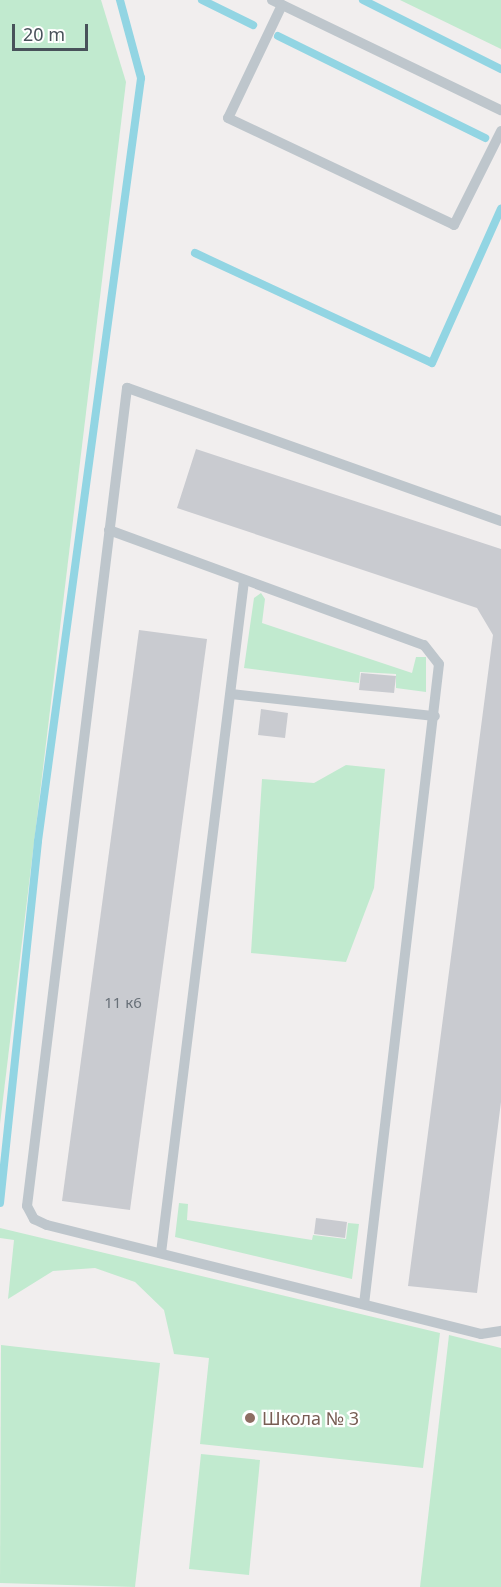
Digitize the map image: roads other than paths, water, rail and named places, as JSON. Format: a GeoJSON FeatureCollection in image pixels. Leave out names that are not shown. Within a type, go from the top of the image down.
{"type":"FeatureCollection","features":[{"type":"Feature","properties":{"kind":"lane"},"geometry":{"type":"LineString","coordinates":[[501,110],[277,3],[228,118],[454,225],[501,131]]}},
{"type":"Feature","properties":{"kind":"lane"},"geometry":{"type":"LineString","coordinates":[[501,521],[127,388],[27,1206],[34,1219],[47,1225],[481,1334],[501,1331]]}},
{"type":"Feature","properties":{"kind":"lane"},"geometry":{"type":"LineString","coordinates":[[109,530],[433,651],[440,676],[364,1304]]}},
{"type":"Feature","properties":{"kind":"lane"},"geometry":{"type":"LineString","coordinates":[[161,1253],[244,580]]}},
{"type":"Feature","properties":{"kind":"lane"},"geometry":{"type":"LineString","coordinates":[[231,694],[435,716]]}},
{"type":"Feature","properties":{"kind":"waterway"},"geometry":{"type":"LineString","coordinates":[[0,1203],[38,841],[141,78],[120,0]]}},
{"type":"Feature","properties":{"kind":"waterway"},"geometry":{"type":"LineString","coordinates":[[202,0],[253,25]]}},
{"type":"Feature","properties":{"kind":"waterway"},"geometry":{"type":"LineString","coordinates":[[363,0],[501,69]]}},
{"type":"Feature","properties":{"kind":"waterway"},"geometry":{"type":"LineString","coordinates":[[278,36],[485,138]]}},
{"type":"Feature","properties":{"kind":"waterway"},"geometry":{"type":"LineString","coordinates":[[195,253],[432,363],[501,209]]}},
{"type":"Feature","properties":{"kind":"place","name":"Школа № 3"},"geometry":{"type":"Point","coordinates":[250,1418]}}]}
